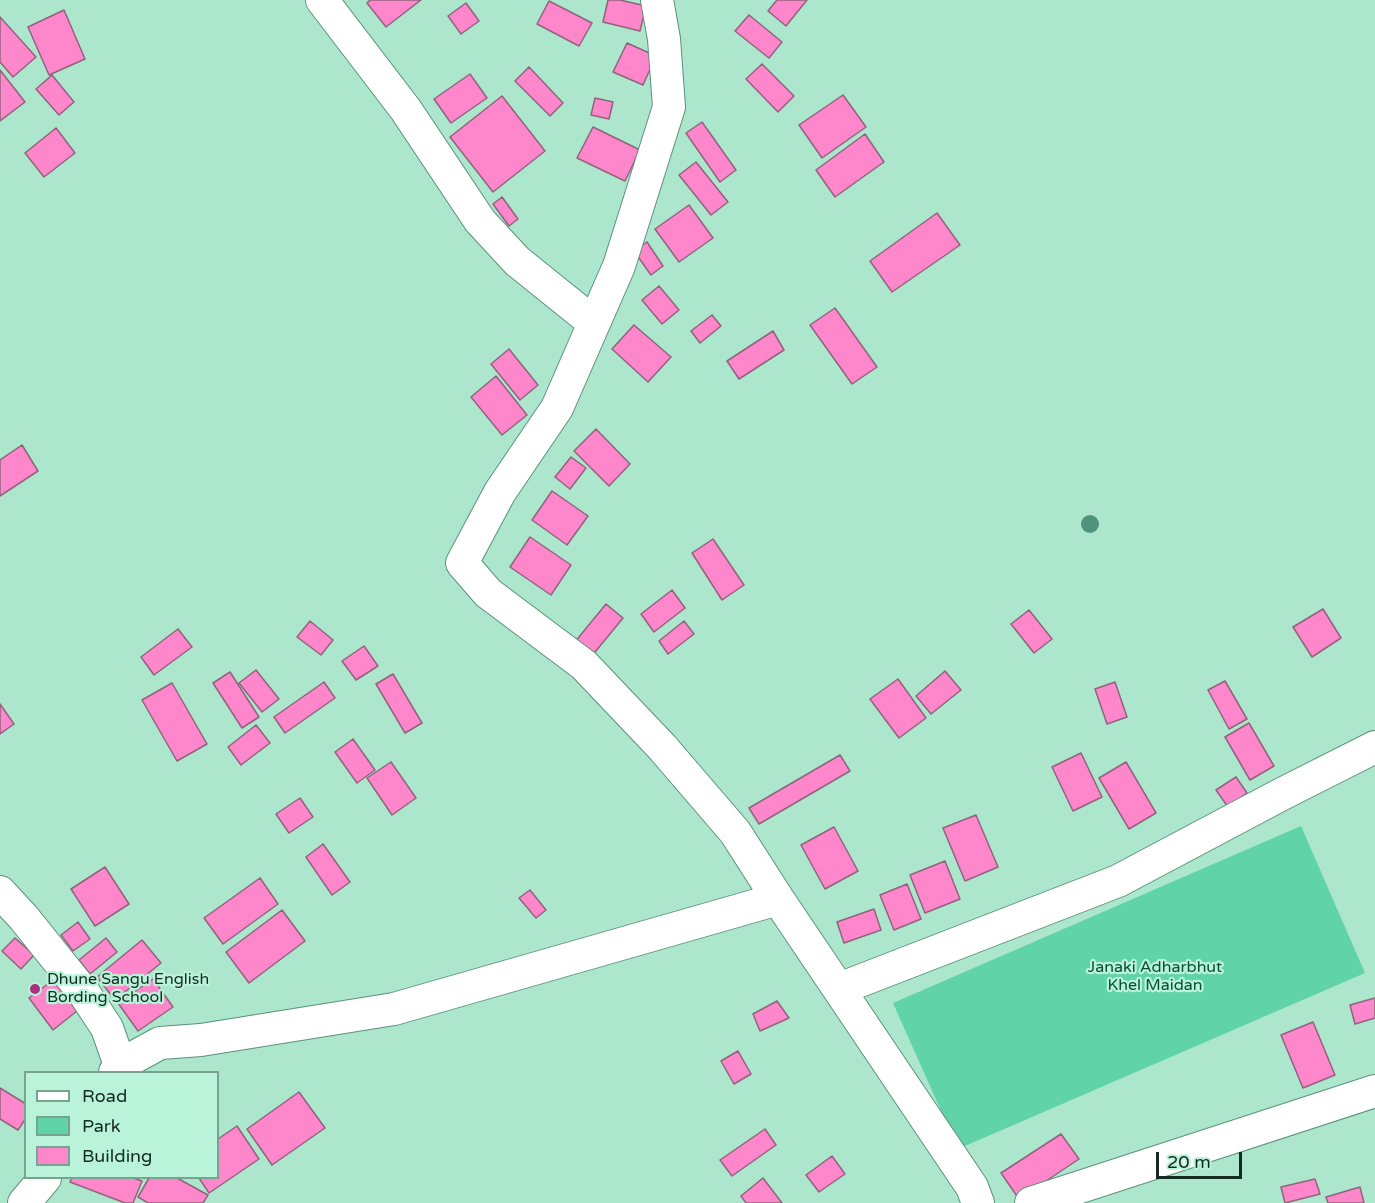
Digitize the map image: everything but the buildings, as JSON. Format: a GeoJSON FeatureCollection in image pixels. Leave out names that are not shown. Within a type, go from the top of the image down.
{"type":"FeatureCollection","features":[{"type":"Feature","properties":{"kind":"street"},"geometry":{"type":"LineString","coordinates":[[322,0],[406,110],[480,221],[517,261],[594,323]]}},
{"type":"Feature","properties":{"kind":"street"},"geometry":{"type":"LineString","coordinates":[[657,0],[664,39],[669,107],[619,266],[557,408],[500,492],[462,563],[488,593],[584,665],[662,747],[735,832],[972,1188],[978,1203]]}},
{"type":"Feature","properties":{"kind":"street"},"geometry":{"type":"LineString","coordinates":[[839,989],[1118,881],[1375,747]]}},
{"type":"Feature","properties":{"kind":"street"},"geometry":{"type":"LineString","coordinates":[[0,892],[24,918],[84,993],[107,1028],[117,1069],[160,1042],[201,1040],[394,1009],[778,899]]}},
{"type":"Feature","properties":{"kind":"street"},"geometry":{"type":"LineString","coordinates":[[1031,1203],[1375,1091]]}},
{"type":"Feature","properties":{"kind":"street"},"geometry":{"type":"LineString","coordinates":[[24,1203],[44,1179]]}},
{"type":"Feature","properties":{"kind":"green space","name":"Janaki Adharbhut Khel Maidan"},"geometry":{"type":"Polygon","coordinates":[[[1301,826],[1365,973],[958,1149],[893,1003],[1301,826]]]}},
{"type":"Feature","properties":{"kind":"place","name":"Dhune Sangu English Bording School"},"geometry":{"type":"Point","coordinates":[35,989]}}]}
